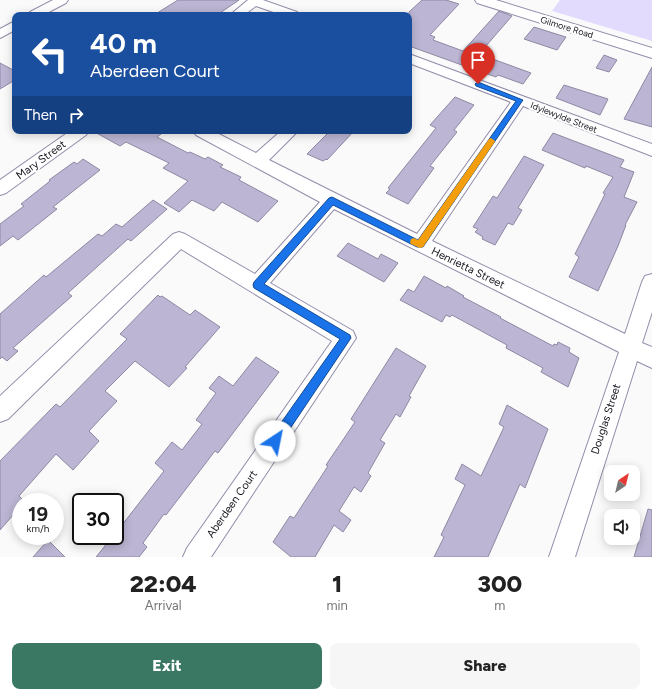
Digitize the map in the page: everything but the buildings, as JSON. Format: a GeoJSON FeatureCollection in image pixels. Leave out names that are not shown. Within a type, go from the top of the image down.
{"type":"FeatureCollection","features":[{"type":"Feature","properties":{"kind":"main road","name":"Gilmore Road"},"geometry":{"type":"LineString","coordinates":[[482,0],[652,53]]}},
{"type":"Feature","properties":{"kind":"street"},"geometry":{"type":"LineString","coordinates":[[40,12],[62,0]]}},
{"type":"Feature","properties":{"kind":"street"},"geometry":{"type":"LineString","coordinates":[[240,12],[255,0],[285,12]]}},
{"type":"Feature","properties":{"kind":"street","name":"Idylewylde Street"},"geometry":{"type":"LineString","coordinates":[[412,59],[652,150]]}},
{"type":"Feature","properties":{"kind":"street"},"geometry":{"type":"LineString","coordinates":[[420,244],[520,100]]}},
{"type":"Feature","properties":{"kind":"street","name":"Mary Street"},"geometry":{"type":"LineString","coordinates":[[0,189],[77,134]]}},
{"type":"Feature","properties":{"kind":"street","name":"Henrietta Street"},"geometry":{"type":"LineString","coordinates":[[207,134],[332,200],[652,358]]}},
{"type":"Feature","properties":{"kind":"street"},"geometry":{"type":"LineString","coordinates":[[258,161],[287,134]]}},
{"type":"Feature","properties":{"kind":"street"},"geometry":{"type":"LineString","coordinates":[[257,285],[332,200]]}},
{"type":"Feature","properties":{"kind":"street","name":"Aberdeen Court"},"geometry":{"type":"LineString","coordinates":[[0,411],[179,238],[346,338],[196,557]]}},
{"type":"Feature","properties":{"kind":"street","name":"Douglas Street"},"geometry":{"type":"LineString","coordinates":[[562,557],[652,282]]}},
{"type":"Feature","properties":{"kind":"shaded area"},"geometry":{"type":"Polygon","coordinates":[[[560,0],[652,0],[652,41],[552,11],[560,0]]]}},
{"type":"Feature","properties":{"kind":"slow traffic"},"geometry":{"type":"LineString","coordinates":[[414,242],[420,244],[491,141]]}},
{"type":"Feature","properties":{"kind":"route"},"geometry":{"type":"LineString","coordinates":[[275,441],[346,338],[257,285],[332,200],[420,244],[520,100],[478,84]]}}]}
